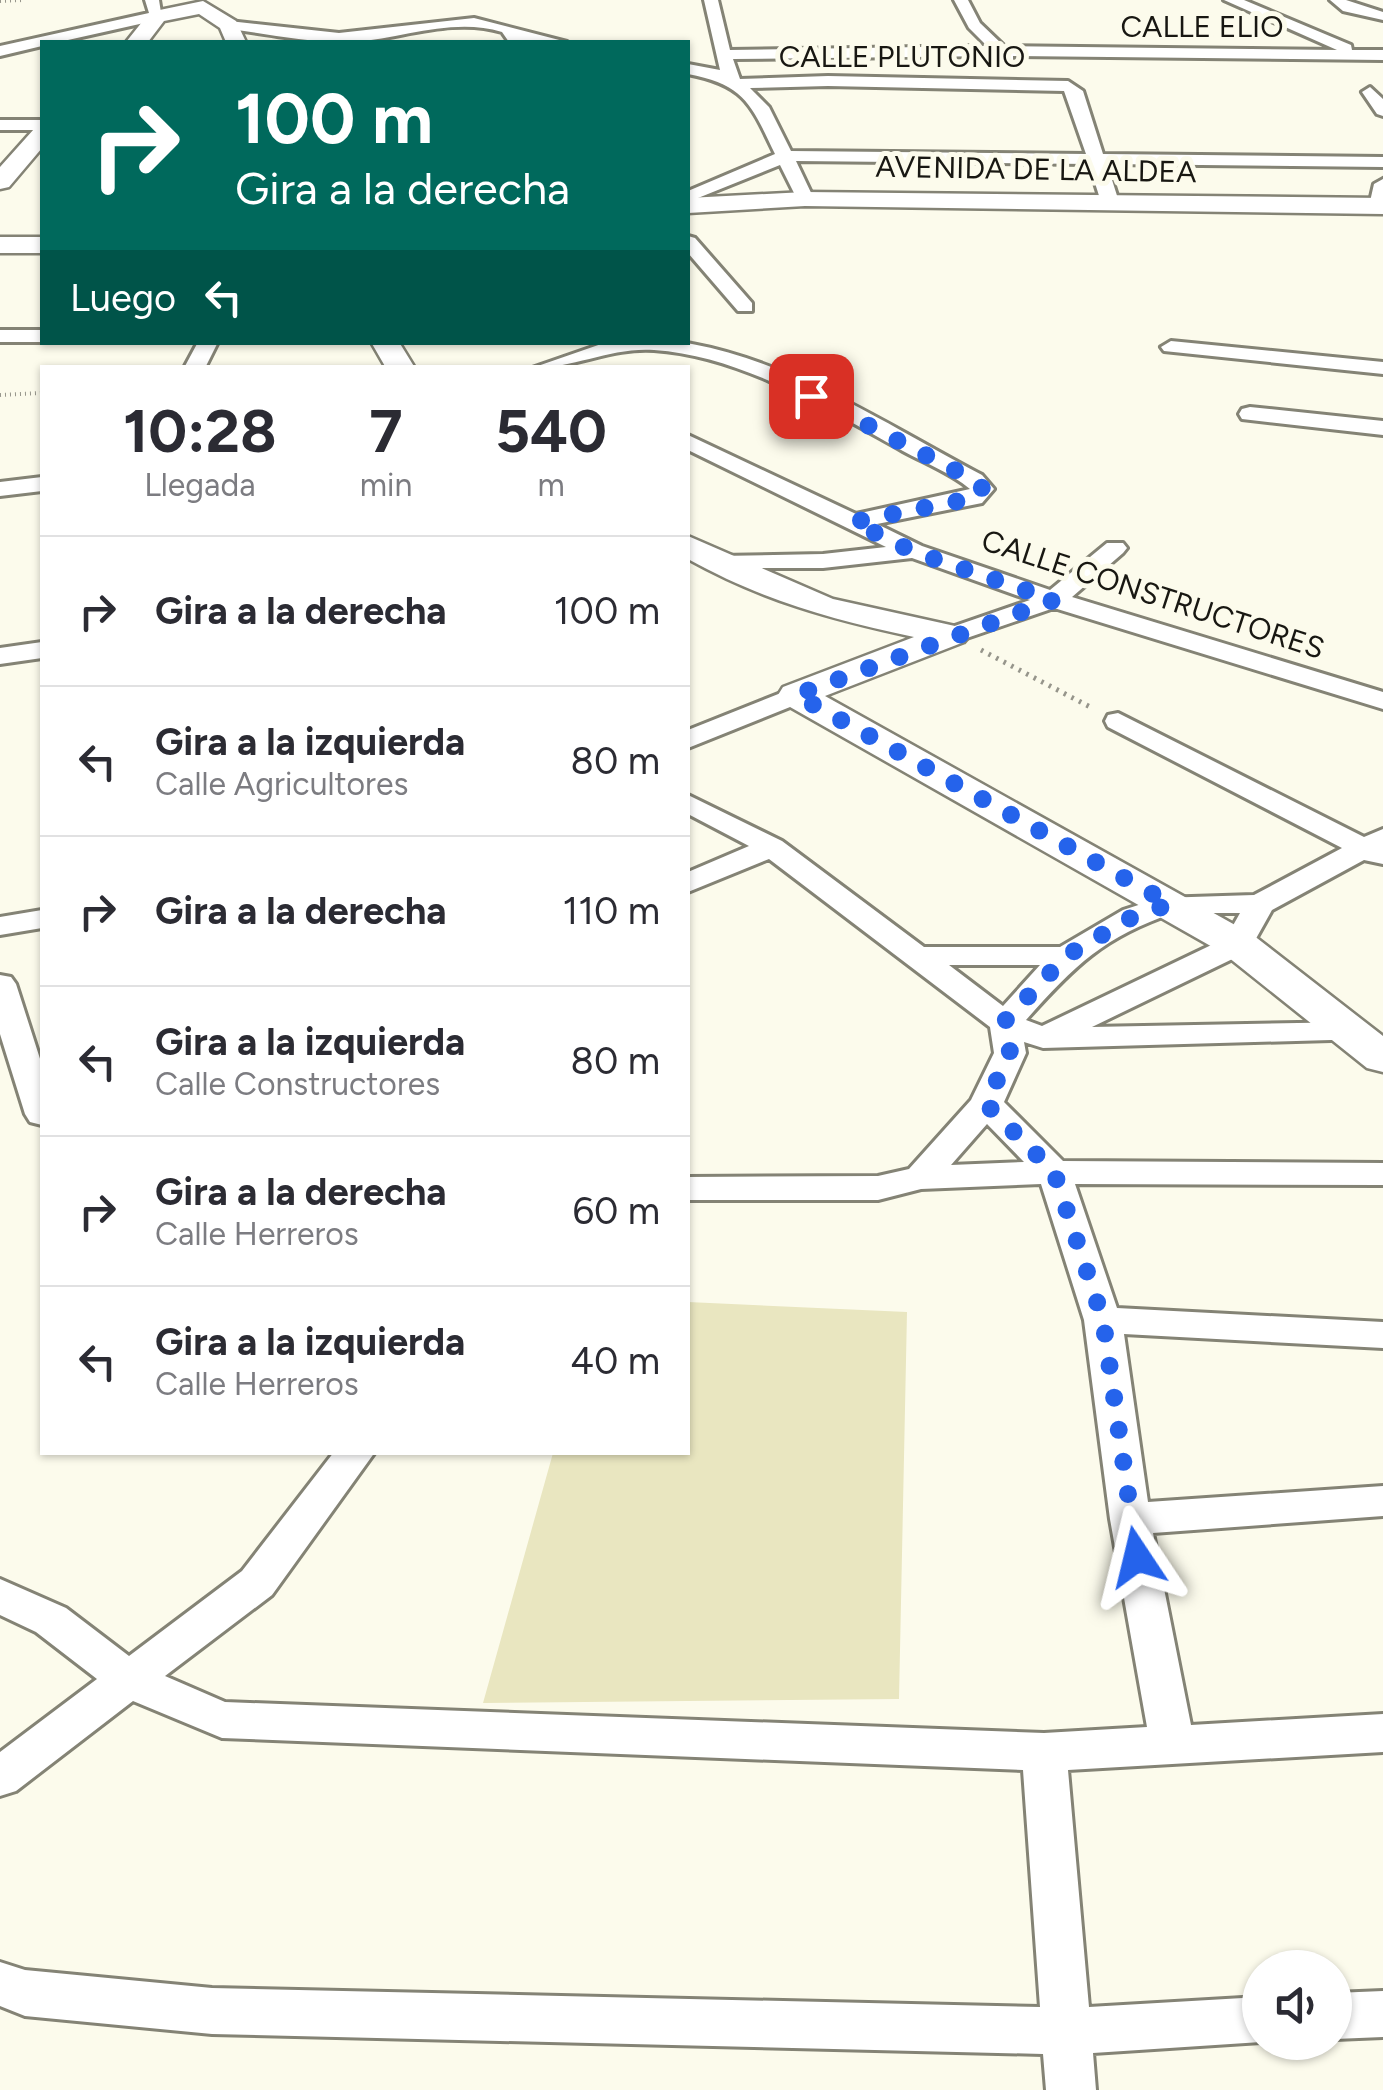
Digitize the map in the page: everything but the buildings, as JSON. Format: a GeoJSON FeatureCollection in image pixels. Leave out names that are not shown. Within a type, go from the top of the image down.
{"type":"FeatureCollection","features":[{"type":"Feature","properties":{"kind":"street"},"geometry":{"type":"LineString","coordinates":[[711,0],[721,55],[732,80],[762,107],[805,199]]}},
{"type":"Feature","properties":{"kind":"street"},"geometry":{"type":"LineString","coordinates":[[961,0],[974,24],[1029,84]]}},
{"type":"Feature","properties":{"kind":"street"},"geometry":{"type":"LineString","coordinates":[[1232,0],[1355,52]]}},
{"type":"Feature","properties":{"kind":"street"},"geometry":{"type":"LineString","coordinates":[[47,40],[154,8],[204,3],[232,34],[362,40],[432,19],[547,40]]}},
{"type":"Feature","properties":{"kind":"street"},"geometry":{"type":"LineString","coordinates":[[1343,4],[1383,16]]}},
{"type":"Feature","properties":{"kind":"street"},"geometry":{"type":"LineString","coordinates":[[1343,4],[1383,35]]}},
{"type":"Feature","properties":{"kind":"street"},"geometry":{"type":"LineString","coordinates":[[139,40],[154,8]]}},
{"type":"Feature","properties":{"kind":"street"},"geometry":{"type":"LineString","coordinates":[[0,54],[40,42]]}},
{"type":"Feature","properties":{"kind":"street","name":"CALLE ELIO"},"geometry":{"type":"LineString","coordinates":[[721,55],[1001,52],[1383,55]]}},
{"type":"Feature","properties":{"kind":"street"},"geometry":{"type":"LineString","coordinates":[[0,54],[40,60]]}},
{"type":"Feature","properties":{"kind":"street","name":"CALLE PLUTONIO"},"geometry":{"type":"LineString","coordinates":[[690,69],[732,80],[1068,86],[1076,90],[1099,162]]}},
{"type":"Feature","properties":{"kind":"street"},"geometry":{"type":"LineString","coordinates":[[1370,92],[1383,111]]}},
{"type":"Feature","properties":{"kind":"street"},"geometry":{"type":"LineString","coordinates":[[0,125],[40,125]]}},
{"type":"Feature","properties":{"kind":"street"},"geometry":{"type":"LineString","coordinates":[[0,182],[40,136]]}},
{"type":"Feature","properties":{"kind":"street"},"geometry":{"type":"LineString","coordinates":[[690,195],[786,156],[1383,162]]}},
{"type":"Feature","properties":{"kind":"street"},"geometry":{"type":"LineString","coordinates":[[1099,162],[1110,202]]}},
{"type":"Feature","properties":{"kind":"street","name":"AVENIDA DE LA ALDEA"},"geometry":{"type":"LineString","coordinates":[[690,206],[805,199],[1381,199]]}},
{"type":"Feature","properties":{"kind":"street"},"geometry":{"type":"LineString","coordinates":[[690,244],[745,307]]}},
{"type":"Feature","properties":{"kind":"street"},"geometry":{"type":"LineString","coordinates":[[0,245],[40,245]]}},
{"type":"Feature","properties":{"kind":"street"},"geometry":{"type":"LineString","coordinates":[[0,336],[40,336]]}},
{"type":"Feature","properties":{"kind":"street"},"geometry":{"type":"LineString","coordinates":[[550,365],[607,345]]}},
{"type":"Feature","properties":{"kind":"street"},"geometry":{"type":"LineString","coordinates":[[660,345],[695,351],[779,380],[974,480],[983,489],[974,498],[853,522]]}},
{"type":"Feature","properties":{"kind":"street"},"geometry":{"type":"LineString","coordinates":[[1170,347],[1383,368]]}},
{"type":"Feature","properties":{"kind":"street"},"geometry":{"type":"LineString","coordinates":[[1250,414],[1383,428]]}},
{"type":"Feature","properties":{"kind":"street","name":"CALLE CONSTRUCTORES"},"geometry":{"type":"LineString","coordinates":[[690,443],[914,552],[1054,600],[1383,700]]}},
{"type":"Feature","properties":{"kind":"street"},"geometry":{"type":"LineString","coordinates":[[0,489],[40,484]]}},
{"type":"Feature","properties":{"kind":"street"},"geometry":{"type":"LineString","coordinates":[[0,508],[40,506]]}},
{"type":"Feature","properties":{"kind":"street"},"geometry":{"type":"LineString","coordinates":[[690,547],[823,607],[952,636]]}},
{"type":"Feature","properties":{"kind":"street"},"geometry":{"type":"LineString","coordinates":[[690,739],[796,695],[1054,600],[1115,548]]}},
{"type":"Feature","properties":{"kind":"street"},"geometry":{"type":"LineString","coordinates":[[720,562],[823,561],[914,552]]}},
{"type":"Feature","properties":{"kind":"street"},"geometry":{"type":"LineString","coordinates":[[0,656],[40,650]]}},
{"type":"Feature","properties":{"kind":"street"},"geometry":{"type":"LineString","coordinates":[[796,695],[1238,944],[1369,1045]]}},
{"type":"Feature","properties":{"kind":"street"},"geometry":{"type":"LineString","coordinates":[[1118,721],[1377,847]]}},
{"type":"Feature","properties":{"kind":"street"},"geometry":{"type":"LineString","coordinates":[[690,804],[772,846],[918,956],[1007,1038],[1369,1045]]}},
{"type":"Feature","properties":{"kind":"street"},"geometry":{"type":"LineString","coordinates":[[690,882],[772,846]]}},
{"type":"Feature","properties":{"kind":"street"},"geometry":{"type":"LineString","coordinates":[[921,1178],[986,1104],[1007,1038],[1066,956],[1134,916],[1171,904],[1260,904],[1377,847]]}},
{"type":"Feature","properties":{"kind":"street"},"geometry":{"type":"LineString","coordinates":[[1043,1038],[1238,944],[1260,904]]}},
{"type":"Feature","properties":{"kind":"street"},"geometry":{"type":"LineString","coordinates":[[0,926],[40,919]]}},
{"type":"Feature","properties":{"kind":"street"},"geometry":{"type":"LineString","coordinates":[[918,956],[1066,956]]}},
{"type":"Feature","properties":{"kind":"street"},"geometry":{"type":"LineString","coordinates":[[0,984],[31,1042],[40,1101]]}},
{"type":"Feature","properties":{"kind":"street"},"geometry":{"type":"LineString","coordinates":[[986,1104],[1054,1172],[1103,1320],[1130,1519],[1173,1746]]}},
{"type":"Feature","properties":{"kind":"street"},"geometry":{"type":"LineString","coordinates":[[690,1189],[878,1188],[921,1178],[1054,1172],[1383,1174]]}},
{"type":"Feature","properties":{"kind":"street"},"geometry":{"type":"LineString","coordinates":[[1103,1320],[1383,1335]]}},
{"type":"Feature","properties":{"kind":"street"},"geometry":{"type":"LineString","coordinates":[[0,1776],[257,1582],[354,1455]]}},
{"type":"Feature","properties":{"kind":"street"},"geometry":{"type":"LineString","coordinates":[[1130,1519],[1383,1500]]}},
{"type":"Feature","properties":{"kind":"street"},"geometry":{"type":"LineString","coordinates":[[0,1596],[52,1620],[129,1680],[222,1720],[1044,1752],[1383,1733]]}},
{"type":"Feature","properties":{"kind":"street"},"geometry":{"type":"LineString","coordinates":[[1044,1752],[1071,2090]]}},
{"type":"Feature","properties":{"kind":"street"},"geometry":{"type":"LineString","coordinates":[[0,1984],[26,1993],[212,2011],[1066,2031],[1242,2021]]}},
{"type":"Feature","properties":{"kind":"street"},"geometry":{"type":"LineString","coordinates":[[1352,2015],[1383,2014]]}},
{"type":"Feature","properties":{"kind":"path"},"geometry":{"type":"LineString","coordinates":[[0,2],[24,0]]}},
{"type":"Feature","properties":{"kind":"path"},"geometry":{"type":"LineString","coordinates":[[0,395],[40,393]]}},
{"type":"Feature","properties":{"kind":"path"},"geometry":{"type":"LineString","coordinates":[[952,636],[1118,721]]}},
{"type":"Feature","properties":{"kind":"shaded area"},"geometry":{"type":"Polygon","coordinates":[[[690,1302],[907,1312],[899,1699],[483,1703],[552,1455],[690,1455],[690,1302]]]}},
{"type":"Feature","properties":{"kind":"route"},"geometry":{"type":"LineString","coordinates":[[811,396],[974,480],[983,489],[974,498],[853,522],[914,552],[1054,600],[796,695],[1171,904],[1134,916],[1066,956],[1004,1022],[1010,1052],[986,1104],[1054,1172],[1103,1320],[1137,1557]]}}]}
